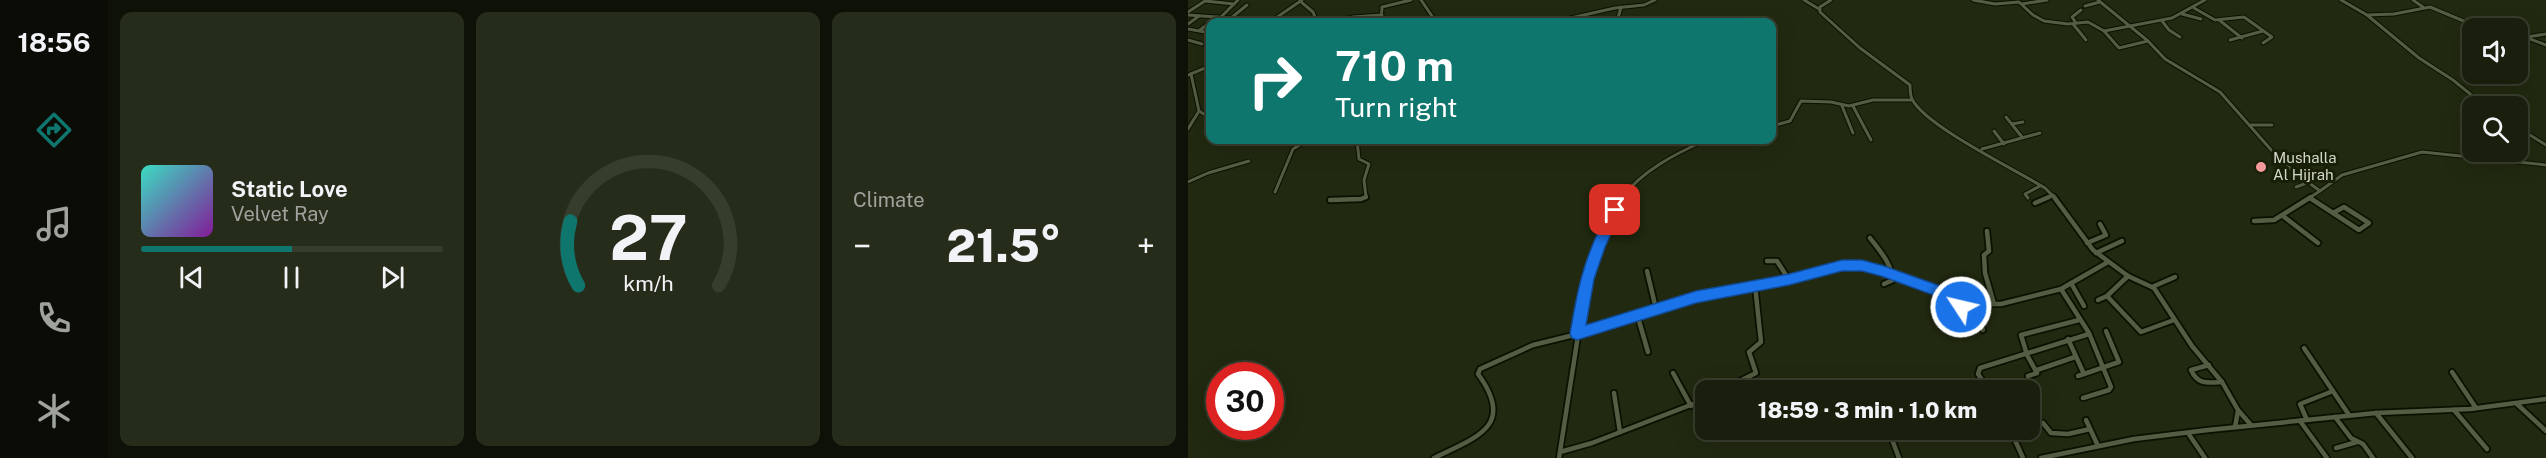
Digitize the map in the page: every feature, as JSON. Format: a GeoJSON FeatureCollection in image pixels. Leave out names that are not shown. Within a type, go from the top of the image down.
{"type":"FeatureCollection","features":[{"type":"Feature","properties":{"kind":"street"},"geometry":{"type":"LineString","coordinates":[[1188,12],[1218,18],[1238,0]]}},
{"type":"Feature","properties":{"kind":"street"},"geometry":{"type":"LineString","coordinates":[[1353,18],[1382,15],[1382,7],[1411,0]]}},
{"type":"Feature","properties":{"kind":"street"},"geometry":{"type":"LineString","coordinates":[[1421,0],[1433,18]]}},
{"type":"Feature","properties":{"kind":"street"},"geometry":{"type":"LineString","coordinates":[[1571,18],[1621,7],[1644,5],[1655,0]]}},
{"type":"Feature","properties":{"kind":"street"},"geometry":{"type":"LineString","coordinates":[[1804,0],[1819,9],[1860,48],[1910,86],[1912,100]]}},
{"type":"Feature","properties":{"kind":"street"},"geometry":{"type":"LineString","coordinates":[[1819,9],[1831,0]]}},
{"type":"Feature","properties":{"kind":"street"},"geometry":{"type":"LineString","coordinates":[[1973,0],[1995,4],[2016,1],[2044,21],[2074,24],[2088,22],[2104,31],[2119,48],[2148,41]]}},
{"type":"Feature","properties":{"kind":"street"},"geometry":{"type":"LineString","coordinates":[[2022,4],[2047,0]]}},
{"type":"Feature","properties":{"kind":"street"},"geometry":{"type":"LineString","coordinates":[[2104,31],[2161,21],[2182,14],[2205,0]]}},
{"type":"Feature","properties":{"kind":"street"},"geometry":{"type":"LineString","coordinates":[[2341,0],[2367,15],[2419,58],[2473,96]]}},
{"type":"Feature","properties":{"kind":"street"},"geometry":{"type":"LineString","coordinates":[[2412,0],[2423,7]]}},
{"type":"Feature","properties":{"kind":"street"},"geometry":{"type":"LineString","coordinates":[[1188,12],[1206,1],[1234,4]]}},
{"type":"Feature","properties":{"kind":"street"},"geometry":{"type":"LineString","coordinates":[[1276,18],[1301,1],[1313,12],[1315,18]]}},
{"type":"Feature","properties":{"kind":"street"},"geometry":{"type":"LineString","coordinates":[[2085,6],[2099,1],[2148,41],[2167,60],[2220,92],[2263,141],[2307,183],[2320,191]]}},
{"type":"Feature","properties":{"kind":"street"},"geometry":{"type":"LineString","coordinates":[[1626,8],[1627,2]]}},
{"type":"Feature","properties":{"kind":"street"},"geometry":{"type":"LineString","coordinates":[[1233,18],[1246,5]]}},
{"type":"Feature","properties":{"kind":"street"},"geometry":{"type":"LineString","coordinates":[[1618,18],[1621,7]]}},
{"type":"Feature","properties":{"kind":"street"},"geometry":{"type":"LineString","coordinates":[[2367,15],[2394,14],[2432,7],[2462,20]]}},
{"type":"Feature","properties":{"kind":"street"},"geometry":{"type":"LineString","coordinates":[[2194,8],[2219,20],[2242,38]]}},
{"type":"Feature","properties":{"kind":"street"},"geometry":{"type":"LineString","coordinates":[[2081,10],[2072,16],[2074,24],[2086,40]]}},
{"type":"Feature","properties":{"kind":"street"},"geometry":{"type":"LineString","coordinates":[[2182,14],[2201,19]]}},
{"type":"Feature","properties":{"kind":"street"},"geometry":{"type":"LineString","coordinates":[[1188,24],[1199,16]]}},
{"type":"Feature","properties":{"kind":"street"},"geometry":{"type":"LineString","coordinates":[[2219,20],[2242,16],[2272,38],[2263,43]]}},
{"type":"Feature","properties":{"kind":"street"},"geometry":{"type":"LineString","coordinates":[[2161,21],[2180,37]]}},
{"type":"Feature","properties":{"kind":"street"},"geometry":{"type":"LineString","coordinates":[[1200,30],[1206,26]]}},
{"type":"Feature","properties":{"kind":"street"},"geometry":{"type":"LineString","coordinates":[[1189,30],[1200,30],[1206,34]]}},
{"type":"Feature","properties":{"kind":"street"},"geometry":{"type":"LineString","coordinates":[[2230,40],[2264,31]]}},
{"type":"Feature","properties":{"kind":"street"},"geometry":{"type":"LineString","coordinates":[[2528,37],[2546,34]]}},
{"type":"Feature","properties":{"kind":"street"},"geometry":{"type":"LineString","coordinates":[[2528,38],[2546,45]]}},
{"type":"Feature","properties":{"kind":"street"},"geometry":{"type":"LineString","coordinates":[[1188,40],[1202,44]]}},
{"type":"Feature","properties":{"kind":"street"},"geometry":{"type":"LineString","coordinates":[[1206,68],[1189,75],[1197,86],[1195,100],[1199,111],[1206,115]]}},
{"type":"Feature","properties":{"kind":"street"},"geometry":{"type":"LineString","coordinates":[[1776,125],[1790,121],[1801,101],[1831,102],[1853,106],[1873,100],[1912,100],[1948,131],[1981,149],[2053,195],[2096,252],[2128,276],[2152,287],[2192,346],[2222,382],[2238,410],[2252,425]]}},
{"type":"Feature","properties":{"kind":"street"},"geometry":{"type":"LineString","coordinates":[[1842,105],[1853,133]]}},
{"type":"Feature","properties":{"kind":"street"},"geometry":{"type":"LineString","coordinates":[[1853,106],[1870,140]]}},
{"type":"Feature","properties":{"kind":"street"},"geometry":{"type":"LineString","coordinates":[[1188,129],[1199,111]]}},
{"type":"Feature","properties":{"kind":"street"},"geometry":{"type":"LineString","coordinates":[[2006,117],[2022,137]]}},
{"type":"Feature","properties":{"kind":"street"},"geometry":{"type":"LineString","coordinates":[[2012,123],[2023,122]]}},
{"type":"Feature","properties":{"kind":"street"},"geometry":{"type":"LineString","coordinates":[[2251,125],[2272,125]]}},
{"type":"Feature","properties":{"kind":"street"},"geometry":{"type":"LineString","coordinates":[[1994,131],[2004,144]]}},
{"type":"Feature","properties":{"kind":"street"},"geometry":{"type":"LineString","coordinates":[[1981,149],[2040,133]]}},
{"type":"Feature","properties":{"kind":"street"},"geometry":{"type":"LineString","coordinates":[[2528,134],[2546,145]]}},
{"type":"Feature","properties":{"kind":"street"},"geometry":{"type":"LineString","coordinates":[[1275,192],[1281,184],[1293,149],[1303,144]]}},
{"type":"Feature","properties":{"kind":"street"},"geometry":{"type":"LineString","coordinates":[[1330,200],[1361,199],[1366,196],[1364,180],[1369,164],[1359,159],[1357,144]]}},
{"type":"Feature","properties":{"kind":"street"},"geometry":{"type":"LineString","coordinates":[[1695,404],[1560,455],[1587,279],[1604,231],[1623,197],[1631,188],[1660,166],[1699,144]]}},
{"type":"Feature","properties":{"kind":"street"},"geometry":{"type":"LineString","coordinates":[[2254,221],[2271,221],[2283,216],[2342,175],[2422,152],[2439,152],[2516,164],[2546,165]]}},
{"type":"Feature","properties":{"kind":"street"},"geometry":{"type":"LineString","coordinates":[[1188,182],[1208,173],[1249,161]]}},
{"type":"Feature","properties":{"kind":"street"},"geometry":{"type":"LineString","coordinates":[[2296,187],[2307,183]]}},
{"type":"Feature","properties":{"kind":"street"},"geometry":{"type":"LineString","coordinates":[[2028,198],[2025,194],[2041,186]]}},
{"type":"Feature","properties":{"kind":"street"},"geometry":{"type":"LineString","coordinates":[[2035,203],[2053,195]]}},
{"type":"Feature","properties":{"kind":"street"},"geometry":{"type":"LineString","coordinates":[[2310,198],[2359,230],[2369,223],[2342,206],[2333,213]]}},
{"type":"Feature","properties":{"kind":"street"},"geometry":{"type":"LineString","coordinates":[[2283,216],[2318,243]]}},
{"type":"Feature","properties":{"kind":"street"},"geometry":{"type":"LineString","coordinates":[[2087,243],[2106,235],[2100,224]]}},
{"type":"Feature","properties":{"kind":"street"},"geometry":{"type":"LineString","coordinates":[[1987,231],[1989,251],[1984,255],[1985,270],[1994,304]]}},
{"type":"Feature","properties":{"kind":"street"},"geometry":{"type":"LineString","coordinates":[[1870,238],[1888,263],[1893,275],[1893,280],[1884,284]]}},
{"type":"Feature","properties":{"kind":"street"},"geometry":{"type":"LineString","coordinates":[[2096,252],[2122,241]]}},
{"type":"Feature","properties":{"kind":"street"},"geometry":{"type":"LineString","coordinates":[[1767,261],[1777,261],[1789,279]]}},
{"type":"Feature","properties":{"kind":"street"},"geometry":{"type":"LineString","coordinates":[[1434,458],[1479,435],[1491,420],[1495,406],[1494,399],[1478,374],[1480,369],[1526,348],[1637,314],[1696,297],[1842,266],[1871,267],[1955,297],[1984,304],[2008,303],[2061,289],[2108,262]]}},
{"type":"Feature","properties":{"kind":"street"},"geometry":{"type":"LineString","coordinates":[[1647,272],[1656,309]]}},
{"type":"Feature","properties":{"kind":"street"},"geometry":{"type":"LineString","coordinates":[[2098,300],[2107,296],[2128,276]]}},
{"type":"Feature","properties":{"kind":"street"},"geometry":{"type":"LineString","coordinates":[[2152,287],[2175,277]]}},
{"type":"Feature","properties":{"kind":"street"},"geometry":{"type":"LineString","coordinates":[[2071,283],[2084,306]]}},
{"type":"Feature","properties":{"kind":"street"},"geometry":{"type":"LineString","coordinates":[[1743,380],[1756,374],[1749,352],[1761,342],[1755,285]]}},
{"type":"Feature","properties":{"kind":"street"},"geometry":{"type":"LineString","coordinates":[[2061,289],[2089,333],[2111,389],[2083,398]]}},
{"type":"Feature","properties":{"kind":"street"},"geometry":{"type":"LineString","coordinates":[[2107,296],[2141,332],[2174,320]]}},
{"type":"Feature","properties":{"kind":"street"},"geometry":{"type":"LineString","coordinates":[[1955,297],[1961,305],[1952,312],[1955,316]]}},
{"type":"Feature","properties":{"kind":"street"},"geometry":{"type":"LineString","coordinates":[[1983,330],[1977,317],[1986,313],[1984,304]]}},
{"type":"Feature","properties":{"kind":"street"},"geometry":{"type":"LineString","coordinates":[[1637,314],[1648,352]]}},
{"type":"Feature","properties":{"kind":"street"},"geometry":{"type":"LineString","coordinates":[[2036,370],[2027,355],[2021,335],[2079,320]]}},
{"type":"Feature","properties":{"kind":"street"},"geometry":{"type":"LineString","coordinates":[[2078,376],[2120,362],[2106,331]]}},
{"type":"Feature","properties":{"kind":"street"},"geometry":{"type":"LineString","coordinates":[[1982,380],[1978,370],[2089,333]]}},
{"type":"Feature","properties":{"kind":"street"},"geometry":{"type":"LineString","coordinates":[[2068,339],[2084,374]]}},
{"type":"Feature","properties":{"kind":"street"},"geometry":{"type":"LineString","coordinates":[[2304,348],[2349,415]]}},
{"type":"Feature","properties":{"kind":"street"},"geometry":{"type":"LineString","coordinates":[[2028,376],[2037,373],[2036,370],[2075,357]]}},
{"type":"Feature","properties":{"kind":"street"},"geometry":{"type":"LineString","coordinates":[[2209,365],[2191,370],[2197,382],[2201,384],[2222,382]]}},
{"type":"Feature","properties":{"kind":"street"},"geometry":{"type":"LineString","coordinates":[[2452,372],[2476,408]]}},
{"type":"Feature","properties":{"kind":"street"},"geometry":{"type":"LineString","coordinates":[[1673,373],[1691,406]]}},
{"type":"Feature","properties":{"kind":"street"},"geometry":{"type":"LineString","coordinates":[[2307,420],[2300,404],[2333,391]]}},
{"type":"Feature","properties":{"kind":"street"},"geometry":{"type":"LineString","coordinates":[[1614,393],[1620,432]]}},
{"type":"Feature","properties":{"kind":"street"},"geometry":{"type":"LineString","coordinates":[[2041,458],[2097,446],[2252,425],[2334,416],[2476,408],[2546,399]]}},
{"type":"Feature","properties":{"kind":"street"},"geometry":{"type":"LineString","coordinates":[[2516,403],[2546,431]]}},
{"type":"Feature","properties":{"kind":"street"},"geometry":{"type":"LineString","coordinates":[[2235,427],[2238,410]]}},
{"type":"Feature","properties":{"kind":"street"},"geometry":{"type":"LineString","coordinates":[[2453,410],[2487,449]]}},
{"type":"Feature","properties":{"kind":"street"},"geometry":{"type":"LineString","coordinates":[[2376,413],[2412,458]]}},
{"type":"Feature","properties":{"kind":"street"},"geometry":{"type":"LineString","coordinates":[[2334,416],[2351,438],[2363,444],[2373,458]]}},
{"type":"Feature","properties":{"kind":"street"},"geometry":{"type":"LineString","coordinates":[[2086,420],[2097,446]]}},
{"type":"Feature","properties":{"kind":"street"},"geometry":{"type":"LineString","coordinates":[[2300,420],[2326,458]]}},
{"type":"Feature","properties":{"kind":"street"},"geometry":{"type":"LineString","coordinates":[[2043,423],[2051,433],[2070,434],[2090,429]]}},
{"type":"Feature","properties":{"kind":"street"},"geometry":{"type":"LineString","coordinates":[[2188,433],[2205,458]]}},
{"type":"Feature","properties":{"kind":"street"},"geometry":{"type":"LineString","coordinates":[[1892,440],[1899,458]]}},
{"type":"Feature","properties":{"kind":"street"},"geometry":{"type":"LineString","coordinates":[[2016,440],[2023,458]]}},
{"type":"Feature","properties":{"kind":"street"},"geometry":{"type":"LineString","coordinates":[[2336,448],[2358,441]]}},
{"type":"Feature","properties":{"kind":"place","name":"Mushalla Al Hijrah"},"geometry":{"type":"Point","coordinates":[2261,167]}},
{"type":"Feature","properties":{"kind":"route"},"geometry":{"type":"LineString","coordinates":[[1615,210],[1598,247],[1582,295],[1577,334],[1696,297],[1789,279],[1837,266],[1862,266],[1884,271],[1914,284],[1955,297],[1961,307]]}}]}
